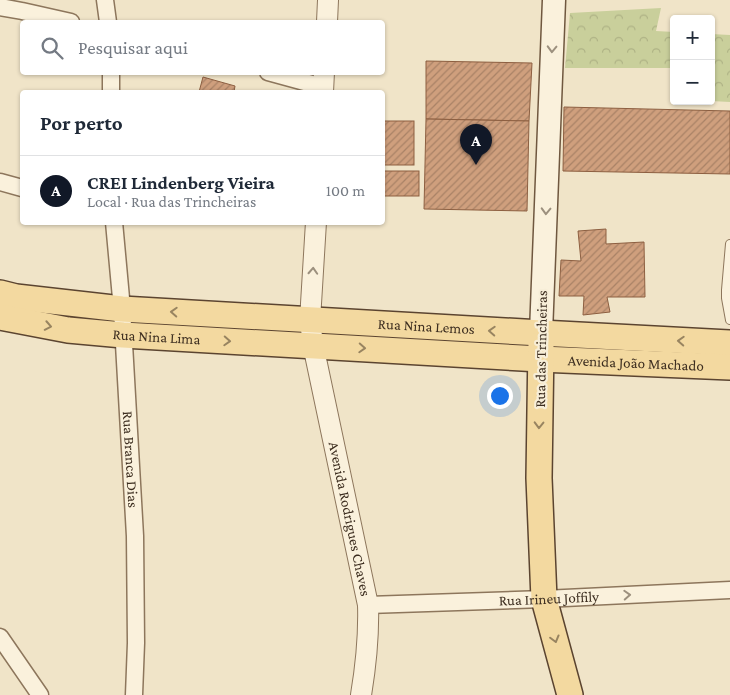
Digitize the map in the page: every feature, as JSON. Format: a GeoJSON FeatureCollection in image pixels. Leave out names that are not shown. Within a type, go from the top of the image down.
{"type":"FeatureCollection","features":[{"type":"Feature","properties":{"kind":"main road","name":"Rua das Trincheiras"},"geometry":{"type":"LineString","coordinates":[[554,0],[540,359],[539,478],[544,599],[570,695]]}},
{"type":"Feature","properties":{"kind":"main road","name":"Rua Nina Lima"},"geometry":{"type":"LineString","coordinates":[[0,293],[16,297],[122,309],[310,320]]}},
{"type":"Feature","properties":{"kind":"main road","name":"Rua Nina Lima"},"geometry":{"type":"LineString","coordinates":[[0,317],[68,330],[123,335],[313,345]]}},
{"type":"Feature","properties":{"kind":"main road","name":"Rua Nina Lemos"},"geometry":{"type":"LineString","coordinates":[[310,320],[541,333]]}},
{"type":"Feature","properties":{"kind":"main road","name":"Avenida João Machado"},"geometry":{"type":"LineString","coordinates":[[541,333],[730,343]]}},
{"type":"Feature","properties":{"kind":"main road","name":"Rua Nina Lemos"},"geometry":{"type":"LineString","coordinates":[[313,345],[540,359]]}},
{"type":"Feature","properties":{"kind":"main road","name":"Avenida João Machado"},"geometry":{"type":"LineString","coordinates":[[540,359],[730,367]]}},
{"type":"Feature","properties":{"kind":"street"},"geometry":{"type":"LineString","coordinates":[[105,0],[108,20]]}},
{"type":"Feature","properties":{"kind":"street"},"geometry":{"type":"LineString","coordinates":[[327,20],[328,0]]}},
{"type":"Feature","properties":{"kind":"street"},"geometry":{"type":"LineString","coordinates":[[0,7],[62,20]]}},
{"type":"Feature","properties":{"kind":"street"},"geometry":{"type":"LineString","coordinates":[[110,75],[111,90]]}},
{"type":"Feature","properties":{"kind":"street"},"geometry":{"type":"LineString","coordinates":[[282,75],[324,84]]}},
{"type":"Feature","properties":{"kind":"street"},"geometry":{"type":"LineString","coordinates":[[0,182],[20,187]]}},
{"type":"Feature","properties":{"kind":"street","name":"Rua Branca Dias"},"geometry":{"type":"LineString","coordinates":[[114,225],[122,309],[135,536],[136,643],[134,695]]}},
{"type":"Feature","properties":{"kind":"street"},"geometry":{"type":"LineString","coordinates":[[310,320],[316,225]]}},
{"type":"Feature","properties":{"kind":"street","name":"Avenida Rodrigues Chaves"},"geometry":{"type":"LineString","coordinates":[[310,320],[313,345],[368,605],[369,628],[361,695]]}},
{"type":"Feature","properties":{"kind":"street","name":"Rua Irineu Joffily"},"geometry":{"type":"LineString","coordinates":[[368,605],[730,590]]}},
{"type":"Feature","properties":{"kind":"street"},"geometry":{"type":"LineString","coordinates":[[0,637],[40,695]]}},
{"type":"Feature","properties":{"kind":"lane"},"geometry":{"type":"LineString","coordinates":[[730,244],[726,290],[730,320]]}},
{"type":"Feature","properties":{"kind":"green space"},"geometry":{"type":"Polygon","coordinates":[[[661,8],[656,31],[670,32],[670,68],[565,68],[570,13],[661,8]]]}},
{"type":"Feature","properties":{"kind":"green space"},"geometry":{"type":"Polygon","coordinates":[[[715,34],[730,35],[730,102],[715,101],[715,34]]]}},
{"type":"Feature","properties":{"kind":"building"},"geometry":{"type":"Polygon","coordinates":[[[426,61],[532,63],[529,121],[426,119],[426,61]]]}},
{"type":"Feature","properties":{"kind":"building"},"geometry":{"type":"Polygon","coordinates":[[[203,77],[235,86],[234,90],[200,90],[203,77]]]}},
{"type":"Feature","properties":{"kind":"building"},"geometry":{"type":"Polygon","coordinates":[[[564,107],[730,111],[730,174],[563,171],[564,107]]]}},
{"type":"Feature","properties":{"kind":"building"},"geometry":{"type":"Polygon","coordinates":[[[426,119],[529,121],[527,211],[424,209],[426,119]]]}},
{"type":"Feature","properties":{"kind":"building"},"geometry":{"type":"Polygon","coordinates":[[[385,121],[414,121],[414,165],[385,165],[385,121]]]}},
{"type":"Feature","properties":{"kind":"building"},"geometry":{"type":"Polygon","coordinates":[[[385,171],[419,171],[419,196],[385,196],[385,171]]]}},
{"type":"Feature","properties":{"kind":"building"},"geometry":{"type":"Polygon","coordinates":[[[606,229],[606,244],[644,242],[645,297],[607,297],[610,312],[583,315],[584,296],[559,296],[561,260],[581,261],[578,231],[606,229]]]}},
{"type":"Feature","properties":{"kind":"place","name":"CREI Lindenberg Vieira"},"geometry":{"type":"Point","coordinates":[476,165]}}]}
